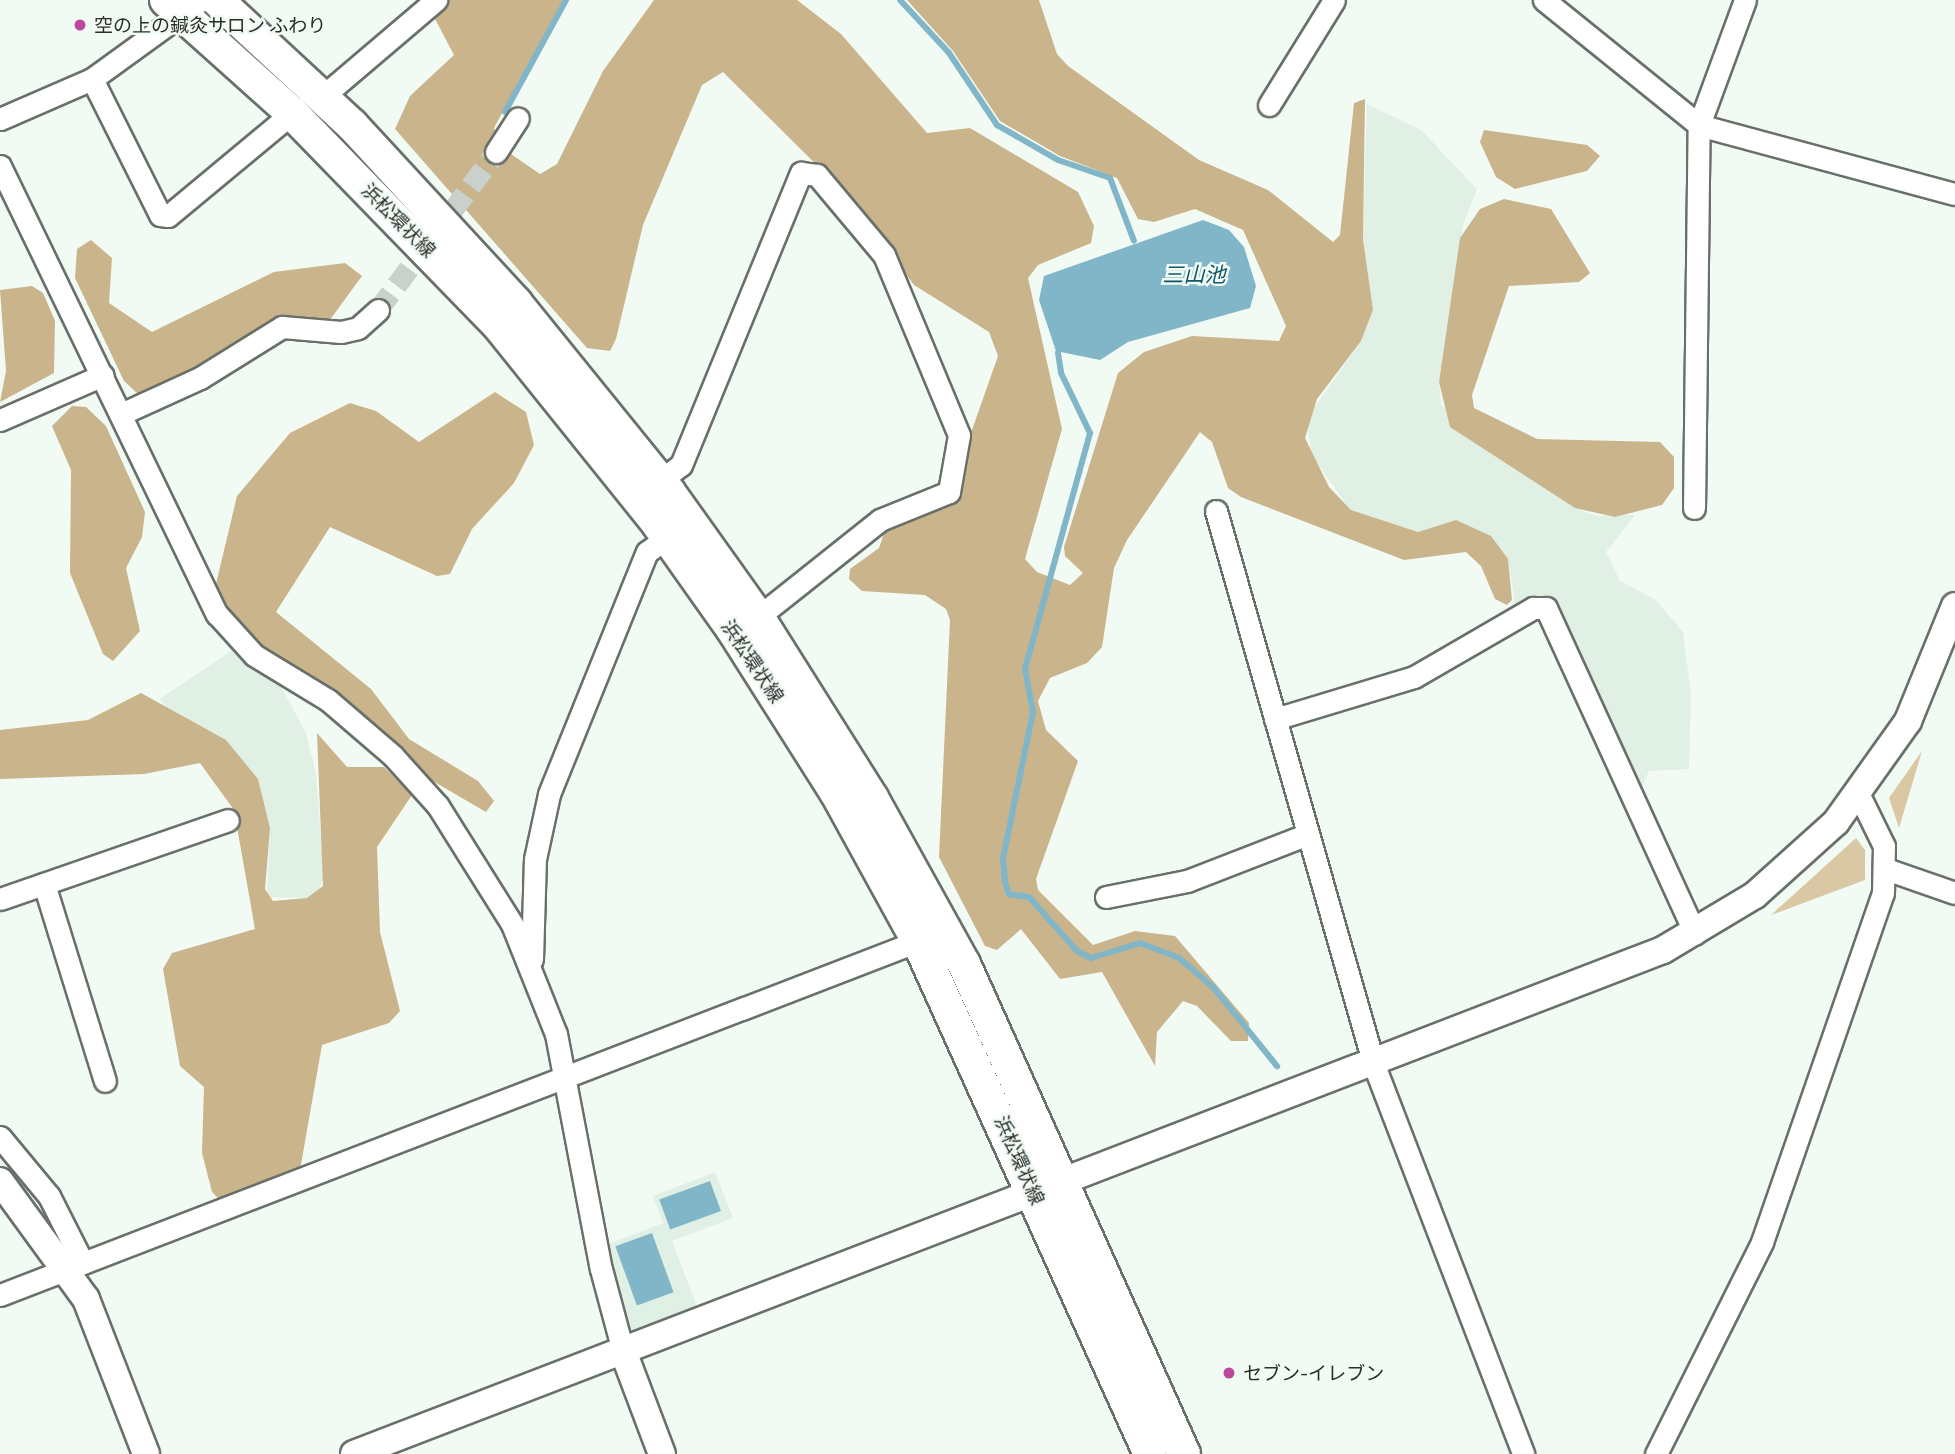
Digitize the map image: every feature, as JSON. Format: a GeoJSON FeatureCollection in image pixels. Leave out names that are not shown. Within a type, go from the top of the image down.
{"type":"FeatureCollection","features":[{"type":"Feature","properties":{"kind":"main road","name":"浜松環状線"},"geometry":{"type":"LineString","coordinates":[[216,0],[322,97],[516,303],[660,480],[758,617],[936,912],[1050,1189],[1150,1454]]}},
{"type":"Feature","properties":{"kind":"main road","name":"浜松環状線"},"geometry":{"type":"LineString","coordinates":[[184,5],[499,326],[668,537],[805,741],[918,941],[1050,1189],[1184,1454]]}},
{"type":"Feature","properties":{"kind":"street"},"geometry":{"type":"LineString","coordinates":[[322,97],[436,0]]}},
{"type":"Feature","properties":{"kind":"street"},"geometry":{"type":"LineString","coordinates":[[1269,105],[1334,0]]}},
{"type":"Feature","properties":{"kind":"street"},"geometry":{"type":"LineString","coordinates":[[1544,0],[1699,125],[1955,194]]}},
{"type":"Feature","properties":{"kind":"street"},"geometry":{"type":"LineString","coordinates":[[1694,508],[1699,125],[1745,0]]}},
{"type":"Feature","properties":{"kind":"street"},"geometry":{"type":"LineString","coordinates":[[0,119],[92,79],[184,5]]}},
{"type":"Feature","properties":{"kind":"street"},"geometry":{"type":"LineString","coordinates":[[92,79],[160,215],[168,216],[292,113]]}},
{"type":"Feature","properties":{"kind":"street"},"geometry":{"type":"LineString","coordinates":[[496,152],[518,118]]}},
{"type":"Feature","properties":{"kind":"street"},"geometry":{"type":"LineString","coordinates":[[0,166],[217,614],[254,654],[327,700],[416,781],[477,864],[531,963],[567,1078],[601,1269],[623,1351],[662,1454]]}},
{"type":"Feature","properties":{"kind":"street"},"geometry":{"type":"LineString","coordinates":[[660,480],[681,465],[801,173],[817,175],[884,255],[959,435],[949,492],[880,520],[758,617]]}},
{"type":"Feature","properties":{"kind":"street"},"geometry":{"type":"LineString","coordinates":[[121,414],[200,378],[282,327],[341,332],[358,328],[378,310]]}},
{"type":"Feature","properties":{"kind":"street"},"geometry":{"type":"LineString","coordinates":[[0,420],[103,375]]}},
{"type":"Feature","properties":{"kind":"street"},"geometry":{"type":"LineString","coordinates":[[1216,511],[1374,1065],[1523,1454]]}},
{"type":"Feature","properties":{"kind":"street"},"geometry":{"type":"LineString","coordinates":[[531,963],[535,859],[549,794],[647,552],[668,537]]}},
{"type":"Feature","properties":{"kind":"street"},"geometry":{"type":"LineString","coordinates":[[354,1454],[1598,979],[1695,933],[1784,873],[1859,795],[1908,721],[1955,606]]}},
{"type":"Feature","properties":{"kind":"street"},"geometry":{"type":"LineString","coordinates":[[1275,719],[1414,677],[1533,608],[1546,608],[1695,933]]}},
{"type":"Feature","properties":{"kind":"street"},"geometry":{"type":"LineString","coordinates":[[1656,1454],[1762,1242],[1886,869],[1876,823],[1859,795]]}},
{"type":"Feature","properties":{"kind":"street"},"geometry":{"type":"LineString","coordinates":[[0,899],[228,820]]}},
{"type":"Feature","properties":{"kind":"street"},"geometry":{"type":"LineString","coordinates":[[1106,897],[1187,881],[1308,834]]}},
{"type":"Feature","properties":{"kind":"street"},"geometry":{"type":"LineString","coordinates":[[1886,869],[1955,893]]}},
{"type":"Feature","properties":{"kind":"street"},"geometry":{"type":"LineString","coordinates":[[44,884],[105,1081]]}},
{"type":"Feature","properties":{"kind":"street"},"geometry":{"type":"LineString","coordinates":[[0,1295],[918,941]]}},
{"type":"Feature","properties":{"kind":"street"},"geometry":{"type":"LineString","coordinates":[[0,1138],[49,1196],[146,1454]]}},
{"type":"Feature","properties":{"kind":"street"},"geometry":{"type":"LineString","coordinates":[[0,1181],[75,1266]]}},
{"type":"Feature","properties":{"kind":"shaded area"},"geometry":{"type":"Polygon","coordinates":[[[447,0],[563,0],[494,128],[502,148],[540,174],[557,164],[603,71],[654,0],[797,0],[841,34],[927,133],[970,128],[1078,192],[1094,226],[1091,243],[1038,265],[1028,278],[1062,429],[1025,559],[1037,572],[1070,585],[1083,573],[1065,556],[1064,547],[1118,373],[1144,352],[1192,336],[1279,341],[1286,326],[1243,230],[1195,209],[1154,222],[1138,219],[1117,178],[1060,156],[1000,121],[953,51],[907,0],[1039,0],[1057,54],[1068,66],[1199,160],[1268,190],[1333,242],[1340,235],[1354,103],[1365,99],[1363,239],[1373,310],[1361,341],[1317,399],[1305,438],[1329,487],[1351,510],[1418,532],[1456,520],[1491,536],[1508,559],[1512,600],[1507,605],[1495,599],[1481,566],[1466,552],[1404,560],[1241,497],[1228,488],[1212,442],[1200,432],[1127,540],[1114,568],[1102,647],[1087,663],[1050,678],[1038,701],[1046,730],[1078,761],[1036,879],[1038,890],[1093,945],[1135,931],[1175,936],[1249,1023],[1248,1041],[1231,1041],[1197,1006],[1183,1001],[1157,1032],[1155,1066],[1102,972],[1060,979],[1021,929],[997,950],[985,946],[939,857],[950,620],[946,609],[925,595],[862,591],[849,579],[850,569],[879,548],[886,528],[947,501],[998,356],[989,332],[914,285],[844,192],[723,72],[702,85],[643,225],[616,339],[610,351],[587,348],[395,129],[410,96],[454,55],[434,17],[447,0]]]}},
{"type":"Feature","properties":{"kind":"shaded area"},"geometry":{"type":"Polygon","coordinates":[[[1367,104],[1421,130],[1477,189],[1463,225],[1439,382],[1441,405],[1575,508],[1596,516],[1635,515],[1606,552],[1620,581],[1656,600],[1683,632],[1691,695],[1689,769],[1649,771],[1639,793],[1551,598],[1542,595],[1516,610],[1508,559],[1447,523],[1418,532],[1350,510],[1311,454],[1307,418],[1361,341],[1373,310],[1363,239],[1367,104]]]}},
{"type":"Feature","properties":{"kind":"shaded area"},"geometry":{"type":"Polygon","coordinates":[[[1484,130],[1587,145],[1600,156],[1587,171],[1515,189],[1496,177],[1480,142],[1484,130]]]}},
{"type":"Feature","properties":{"kind":"shaded area"},"geometry":{"type":"Polygon","coordinates":[[[1504,199],[1551,209],[1590,273],[1579,282],[1509,286],[1472,395],[1474,408],[1537,439],[1660,442],[1674,457],[1674,488],[1662,505],[1615,517],[1575,508],[1450,427],[1439,382],[1460,238],[1480,209],[1504,199]]]}},
{"type":"Feature","properties":{"kind":"shaded area"},"geometry":{"type":"Polygon","coordinates":[[[91,240],[112,258],[109,303],[152,332],[274,272],[345,263],[362,276],[329,321],[138,394],[124,381],[75,278],[77,249],[91,240]]]}},
{"type":"Feature","properties":{"kind":"shaded area"},"geometry":{"type":"Polygon","coordinates":[[[32,286],[43,293],[55,321],[54,373],[0,402],[6,371],[0,290],[32,286]]]}},
{"type":"Feature","properties":{"kind":"shaded area"},"geometry":{"type":"Polygon","coordinates":[[[495,392],[526,412],[534,445],[514,483],[472,529],[450,574],[437,576],[330,527],[276,612],[371,689],[409,739],[478,781],[494,801],[486,812],[431,780],[333,692],[260,647],[225,609],[216,584],[237,496],[290,433],[350,403],[376,411],[419,442],[495,392]]]}},
{"type":"Feature","properties":{"kind":"shaded area"},"geometry":{"type":"Polygon","coordinates":[[[72,406],[86,407],[106,426],[145,512],[142,537],[126,568],[140,631],[113,661],[103,654],[70,573],[71,470],[52,426],[72,406]]]}},
{"type":"Feature","properties":{"kind":"shaded area"},"geometry":{"type":"Polygon","coordinates":[[[234,649],[277,679],[306,733],[316,774],[324,877],[317,894],[307,898],[267,897],[270,828],[160,699],[234,649]]]}},
{"type":"Feature","properties":{"kind":"shaded area"},"geometry":{"type":"Polygon","coordinates":[[[141,693],[226,740],[258,779],[270,828],[265,889],[273,901],[307,898],[323,886],[317,733],[347,767],[384,767],[412,795],[377,847],[380,932],[400,1011],[389,1023],[322,1045],[300,1170],[221,1201],[212,1192],[202,1153],[204,1087],[180,1066],[163,969],[172,953],[255,929],[234,810],[200,763],[144,774],[0,779],[0,730],[88,720],[141,693]]]}},
{"type":"Feature","properties":{"kind":"shaded area"},"geometry":{"type":"Polygon","coordinates":[[[1922,751],[1899,828],[1889,798],[1922,751]]]}},
{"type":"Feature","properties":{"kind":"shaded area"},"geometry":{"type":"Polygon","coordinates":[[[1856,838],[1865,850],[1865,880],[1771,915],[1856,838]]]}},
{"type":"Feature","properties":{"kind":"shaded area"},"geometry":{"type":"Polygon","coordinates":[[[715,1172],[733,1218],[672,1241],[698,1309],[636,1333],[626,1327],[606,1245],[663,1223],[653,1196],[715,1172]]]}},
{"type":"Feature","properties":{"kind":"water","name":"三山池"},"geometry":{"type":"Polygon","coordinates":[[[1203,220],[1229,230],[1244,247],[1256,286],[1250,308],[1128,342],[1100,360],[1056,351],[1039,300],[1044,276],[1203,220]]]}},
{"type":"Feature","properties":{"kind":"water"},"geometry":{"type":"Polygon","coordinates":[[[710,1181],[721,1211],[670,1230],[659,1199],[710,1181]]]}},
{"type":"Feature","properties":{"kind":"water"},"geometry":{"type":"Polygon","coordinates":[[[652,1233],[674,1292],[637,1306],[615,1246],[652,1233]]]}},
{"type":"Feature","properties":{"kind":"waterway"},"geometry":{"type":"LineString","coordinates":[[505,112],[566,0]]}},
{"type":"Feature","properties":{"kind":"waterway"},"geometry":{"type":"LineString","coordinates":[[900,0],[949,53],[997,125],[1058,160],[1110,178],[1134,241]]}},
{"type":"Feature","properties":{"kind":"waterway"},"geometry":{"type":"LineString","coordinates":[[1058,353],[1061,373],[1090,433],[1025,669],[1033,712],[1003,858],[1005,882],[1009,894],[1029,897],[1077,951],[1091,958],[1140,943],[1179,958],[1213,987],[1277,1066]]}},
{"type":"Feature","properties":{"kind":"tunnel"},"geometry":{"type":"LineString","coordinates":[[378,310],[496,152]]}},
{"type":"Feature","properties":{"kind":"place","name":"空の上の鍼灸サロン ふわり"},"geometry":{"type":"Point","coordinates":[80,25]}},
{"type":"Feature","properties":{"kind":"place","name":"セブン-イレブン"},"geometry":{"type":"Point","coordinates":[1229,1373]}}]}
